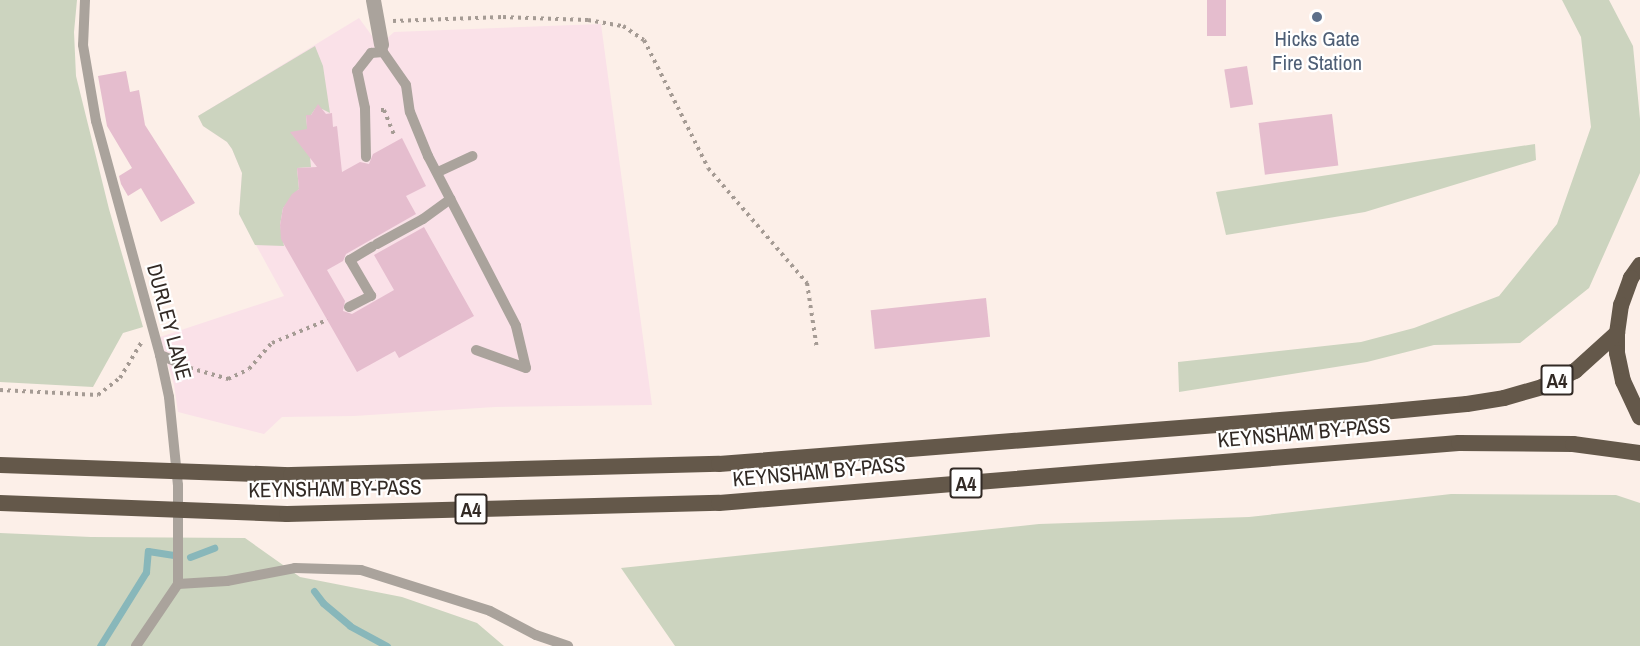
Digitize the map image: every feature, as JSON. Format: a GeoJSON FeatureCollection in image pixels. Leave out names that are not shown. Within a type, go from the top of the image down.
{"type":"FeatureCollection","features":[{"type":"Feature","properties":{"kind":"highway"},"geometry":{"type":"LineString","coordinates":[[1640,265],[1631,278],[1621,305],[1617,333],[1617,353],[1623,381],[1640,417]]}},
{"type":"Feature","properties":{"kind":"highway","name":"KEYNSHAM BY-PASS"},"geometry":{"type":"LineString","coordinates":[[0,465],[291,475],[719,464],[1467,404],[1504,398],[1542,387],[1575,371],[1617,333]]}},
{"type":"Feature","properties":{"kind":"highway","name":"KEYNSHAM BY-PASS"},"geometry":{"type":"LineString","coordinates":[[0,503],[287,514],[719,503],[1459,443],[1572,444],[1640,453]]}},
{"type":"Feature","properties":{"kind":"street"},"geometry":{"type":"LineString","coordinates":[[372,0],[382,48]]}},
{"type":"Feature","properties":{"kind":"lane","name":"DURLEY LANE"},"geometry":{"type":"LineString","coordinates":[[85,0],[83,45],[96,121],[152,333],[160,354],[169,397],[178,485],[178,584]]}},
{"type":"Feature","properties":{"kind":"lane"},"geometry":{"type":"LineString","coordinates":[[366,157],[365,108],[357,71],[371,53],[382,48],[406,85],[410,112],[428,156],[516,326],[526,368],[476,350]]}},
{"type":"Feature","properties":{"kind":"lane"},"geometry":{"type":"LineString","coordinates":[[438,172],[472,156]]}},
{"type":"Feature","properties":{"kind":"lane"},"geometry":{"type":"LineString","coordinates":[[349,308],[371,296],[350,260],[423,219],[451,199]]}},
{"type":"Feature","properties":{"kind":"lane"},"geometry":{"type":"LineString","coordinates":[[160,354],[177,362]]}},
{"type":"Feature","properties":{"kind":"lane"},"geometry":{"type":"LineString","coordinates":[[136,646],[178,584],[227,580],[295,568],[361,570],[490,610],[536,634],[568,646]]}},
{"type":"Feature","properties":{"kind":"path"},"geometry":{"type":"LineString","coordinates":[[378,24],[395,21],[503,17],[588,20],[623,26],[644,40],[708,168],[807,283],[817,349]]}},
{"type":"Feature","properties":{"kind":"path"},"geometry":{"type":"LineString","coordinates":[[365,108],[384,110],[395,137]]}},
{"type":"Feature","properties":{"kind":"path"},"geometry":{"type":"LineString","coordinates":[[177,362],[198,373],[228,379],[249,369],[272,343],[327,320]]}},
{"type":"Feature","properties":{"kind":"path"},"geometry":{"type":"LineString","coordinates":[[0,390],[98,395],[120,378],[142,341],[152,333]]}},
{"type":"Feature","properties":{"kind":"shaded area"},"geometry":{"type":"Polygon","coordinates":[[[359,18],[375,40],[381,44],[394,32],[601,24],[652,405],[495,407],[354,416],[282,417],[264,434],[178,412],[174,385],[160,337],[284,296],[239,214],[242,173],[232,149],[227,142],[203,126],[198,116],[359,18]]]}},
{"type":"Feature","properties":{"kind":"green space"},"geometry":{"type":"Polygon","coordinates":[[[0,0],[77,0],[74,32],[76,76],[109,209],[143,327],[123,333],[93,387],[0,382],[0,0]]]}},
{"type":"Feature","properties":{"kind":"green space"},"geometry":{"type":"Polygon","coordinates":[[[1562,0],[1609,0],[1633,46],[1640,119],[1640,173],[1589,288],[1520,343],[1434,345],[1367,362],[1179,392],[1178,362],[1361,342],[1414,328],[1499,296],[1557,224],[1591,127],[1581,37],[1562,0]]]}},
{"type":"Feature","properties":{"kind":"green space"},"geometry":{"type":"Polygon","coordinates":[[[315,46],[323,66],[330,113],[322,109],[315,109],[311,115],[306,116],[311,167],[297,168],[299,189],[283,208],[280,225],[284,246],[255,245],[239,214],[242,173],[232,149],[227,142],[203,126],[198,116],[315,46]]]}},
{"type":"Feature","properties":{"kind":"green space"},"geometry":{"type":"Polygon","coordinates":[[[1535,144],[1536,160],[1365,212],[1226,235],[1216,192],[1535,144]]]}},
{"type":"Feature","properties":{"kind":"green space"},"geometry":{"type":"Polygon","coordinates":[[[1451,494],[1616,495],[1640,503],[1640,646],[675,646],[621,568],[1039,524],[1249,517],[1451,494]]]}},
{"type":"Feature","properties":{"kind":"green space"},"geometry":{"type":"Polygon","coordinates":[[[0,533],[91,537],[245,538],[300,577],[402,597],[477,623],[504,646],[0,646],[0,533]]]}},
{"type":"Feature","properties":{"kind":"building"},"geometry":{"type":"Polygon","coordinates":[[[1207,0],[1226,0],[1226,36],[1207,36],[1207,0]]]}},
{"type":"Feature","properties":{"kind":"building"},"geometry":{"type":"Polygon","coordinates":[[[1247,66],[1253,105],[1230,108],[1224,70],[1247,66]]]}},
{"type":"Feature","properties":{"kind":"building"},"geometry":{"type":"Polygon","coordinates":[[[126,71],[130,92],[139,90],[145,125],[195,203],[161,222],[141,188],[128,196],[121,184],[119,176],[132,168],[107,126],[98,76],[126,71]]]}},
{"type":"Feature","properties":{"kind":"building"},"geometry":{"type":"Polygon","coordinates":[[[318,104],[326,114],[332,113],[333,127],[337,126],[342,172],[360,162],[369,164],[373,154],[402,138],[426,186],[406,196],[416,214],[346,254],[343,261],[327,270],[345,301],[343,311],[352,314],[394,290],[374,255],[424,227],[474,316],[399,358],[395,351],[357,372],[281,239],[280,225],[283,208],[292,194],[299,189],[297,168],[317,167],[290,132],[307,129],[306,115],[311,115],[318,104]]]}},
{"type":"Feature","properties":{"kind":"building"},"geometry":{"type":"Polygon","coordinates":[[[1332,114],[1338,166],[1265,175],[1259,123],[1332,114]]]}},
{"type":"Feature","properties":{"kind":"building"},"geometry":{"type":"Polygon","coordinates":[[[986,298],[990,337],[875,349],[871,310],[986,298]]]}},
{"type":"Feature","properties":{"kind":"waterway"},"geometry":{"type":"LineString","coordinates":[[190,557],[214,548]]}},
{"type":"Feature","properties":{"kind":"waterway"},"geometry":{"type":"LineString","coordinates":[[100,646],[146,572],[148,551],[174,555]]}},
{"type":"Feature","properties":{"kind":"waterway"},"geometry":{"type":"LineString","coordinates":[[314,591],[323,603],[350,626],[387,646]]}},
{"type":"Feature","properties":{"kind":"place","name":"Hicks Gate Fire Station"},"geometry":{"type":"Point","coordinates":[1317,17]}}]}
